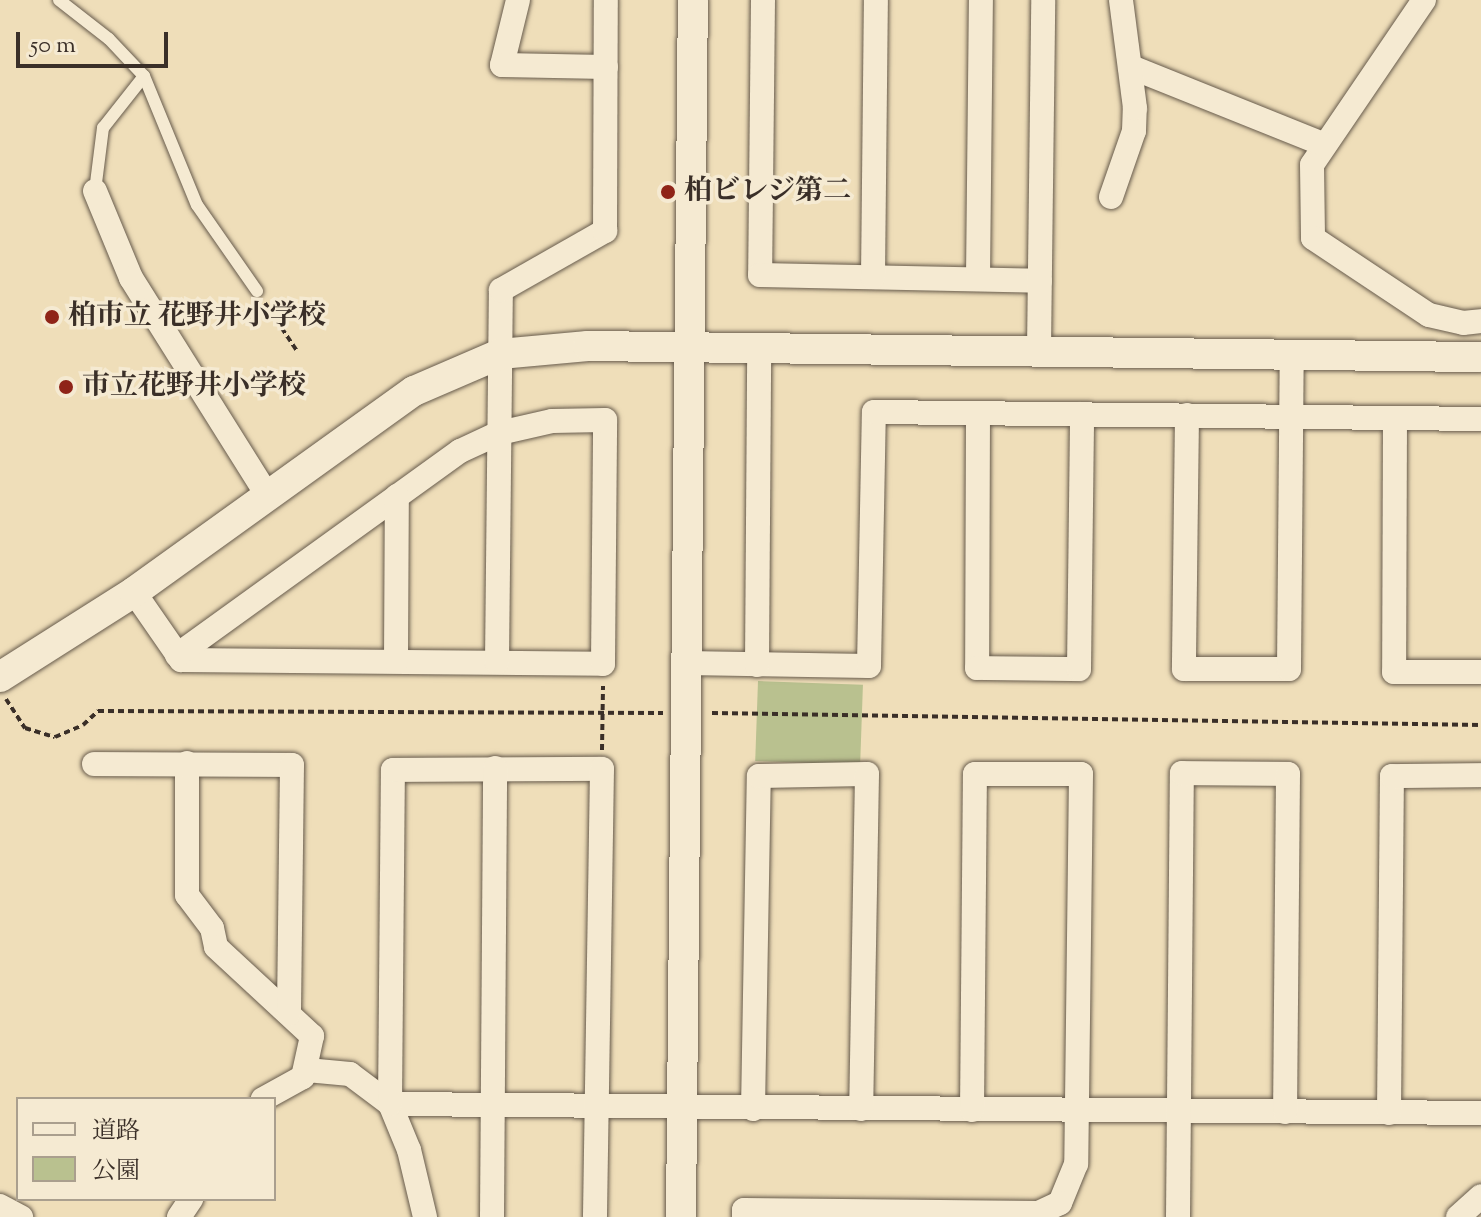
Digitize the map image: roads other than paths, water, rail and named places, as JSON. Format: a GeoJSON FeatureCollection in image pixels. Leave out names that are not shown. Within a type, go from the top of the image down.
{"type":"FeatureCollection","features":[{"type":"Feature","properties":{"kind":"street"},"geometry":{"type":"LineString","coordinates":[[518,0],[502,65],[606,67]]}},
{"type":"Feature","properties":{"kind":"street"},"geometry":{"type":"LineString","coordinates":[[497,662],[501,290],[605,231],[606,0]]}},
{"type":"Feature","properties":{"kind":"street"},"geometry":{"type":"LineString","coordinates":[[681,1217],[693,0]]}},
{"type":"Feature","properties":{"kind":"street"},"geometry":{"type":"LineString","coordinates":[[763,0],[760,275],[1040,281]]}},
{"type":"Feature","properties":{"kind":"street"},"geometry":{"type":"LineString","coordinates":[[873,277],[876,0]]}},
{"type":"Feature","properties":{"kind":"street"},"geometry":{"type":"LineString","coordinates":[[978,278],[981,0]]}},
{"type":"Feature","properties":{"kind":"street"},"geometry":{"type":"LineString","coordinates":[[1039,350],[1043,0]]}},
{"type":"Feature","properties":{"kind":"street"},"geometry":{"type":"LineString","coordinates":[[1111,197],[1134,131],[1131,67],[1121,0]]}},
{"type":"Feature","properties":{"kind":"street"},"geometry":{"type":"LineString","coordinates":[[1424,0],[1323,144],[1310,178],[1313,238],[1321,248],[1364,268],[1429,315],[1463,323],[1481,321]]}},
{"type":"Feature","properties":{"kind":"street"},"geometry":{"type":"LineString","coordinates":[[1131,67],[1323,144]]}},
{"type":"Feature","properties":{"kind":"street"},"geometry":{"type":"LineString","coordinates":[[95,191],[131,278],[268,496]]}},
{"type":"Feature","properties":{"kind":"street"},"geometry":{"type":"LineString","coordinates":[[0,677],[134,592],[414,391],[500,354],[545,347],[689,347],[1481,357]]}},
{"type":"Feature","properties":{"kind":"street"},"geometry":{"type":"LineString","coordinates":[[757,665],[759,348]]}},
{"type":"Feature","properties":{"kind":"street"},"geometry":{"type":"LineString","coordinates":[[1187,415],[1184,669],[1289,669],[1292,354]]}},
{"type":"Feature","properties":{"kind":"street"},"geometry":{"type":"LineString","coordinates":[[685,663],[869,666],[874,412],[1481,419]]}},
{"type":"Feature","properties":{"kind":"street"},"geometry":{"type":"LineString","coordinates":[[978,414],[977,668],[1065,669],[1079,669],[1082,414]]}},
{"type":"Feature","properties":{"kind":"street"},"geometry":{"type":"LineString","coordinates":[[1395,418],[1394,672],[1481,672]]}},
{"type":"Feature","properties":{"kind":"street"},"geometry":{"type":"LineString","coordinates":[[134,592],[177,655],[181,660],[603,664],[605,420],[552,421],[499,433],[460,451],[177,655]]}},
{"type":"Feature","properties":{"kind":"street"},"geometry":{"type":"LineString","coordinates":[[396,661],[397,496]]}},
{"type":"Feature","properties":{"kind":"street"},"geometry":{"type":"LineString","coordinates":[[187,763],[187,895],[212,928],[216,947],[258,991],[289,1013],[312,1036],[307,1070]]}},
{"type":"Feature","properties":{"kind":"street"},"geometry":{"type":"LineString","coordinates":[[94,764],[292,765],[289,1013]]}},
{"type":"Feature","properties":{"kind":"street"},"geometry":{"type":"LineString","coordinates":[[492,1217],[495,768]]}},
{"type":"Feature","properties":{"kind":"street"},"geometry":{"type":"LineString","coordinates":[[425,1217],[409,1150],[390,1104],[393,770],[495,768],[602,769],[595,1217]]}},
{"type":"Feature","properties":{"kind":"street"},"geometry":{"type":"LineString","coordinates":[[1178,1217],[1182,773],[1288,774],[1285,1112]]}},
{"type":"Feature","properties":{"kind":"street"},"geometry":{"type":"LineString","coordinates":[[753,1109],[759,776],[867,774],[861,1109]]}},
{"type":"Feature","properties":{"kind":"street"},"geometry":{"type":"LineString","coordinates":[[744,1217],[744,1210],[1035,1215],[1060,1203],[1069,1191],[1076,1164],[1081,774],[975,774],[972,1110]]}},
{"type":"Feature","properties":{"kind":"street"},"geometry":{"type":"LineString","coordinates":[[1389,1113],[1392,776],[1481,775]]}},
{"type":"Feature","properties":{"kind":"street"},"geometry":{"type":"LineString","coordinates":[[266,1097],[307,1070],[350,1074],[390,1104],[1481,1113]]}},
{"type":"Feature","properties":{"kind":"street"},"geometry":{"type":"LineString","coordinates":[[1458,1217],[1481,1196]]}},
{"type":"Feature","properties":{"kind":"street"},"geometry":{"type":"LineString","coordinates":[[0,1206],[21,1217]]}},
{"type":"Feature","properties":{"kind":"lane"},"geometry":{"type":"LineString","coordinates":[[59,0],[109,39],[144,76],[197,205],[240,276],[257,291]]}},
{"type":"Feature","properties":{"kind":"lane"},"geometry":{"type":"LineString","coordinates":[[95,191],[103,128],[144,76]]}},
{"type":"Feature","properties":{"kind":"place","name":"柏ビレジ第二"},"geometry":{"type":"Point","coordinates":[668,192]}},
{"type":"Feature","properties":{"kind":"place","name":"柏市立 花野井小学校"},"geometry":{"type":"Point","coordinates":[52,317]}},
{"type":"Feature","properties":{"kind":"place","name":"市立花野井小学校"},"geometry":{"type":"Point","coordinates":[66,387]}}]}
